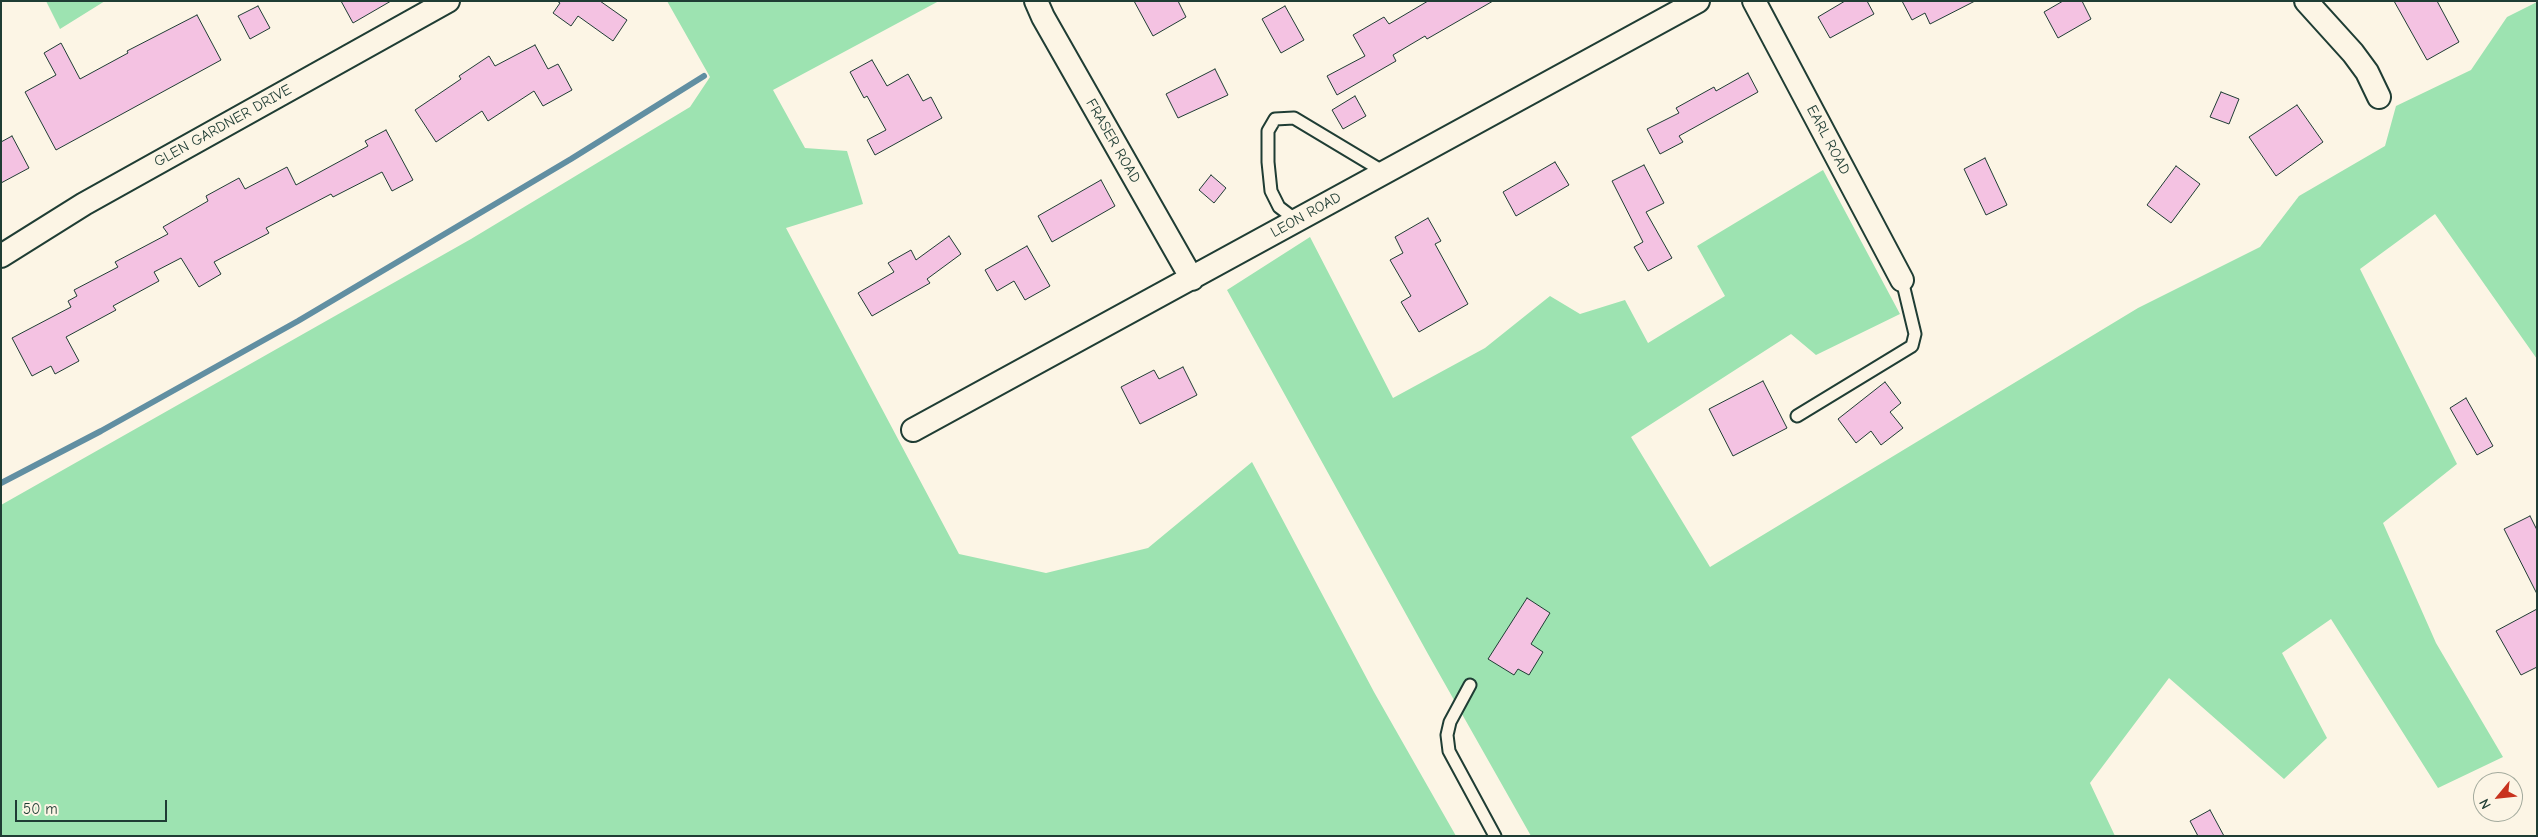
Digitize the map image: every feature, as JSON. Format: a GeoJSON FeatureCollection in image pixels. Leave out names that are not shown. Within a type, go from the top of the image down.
{"type":"FeatureCollection","features":[{"type":"Feature","properties":{"kind":"street","name":"GLEN GARDNER DRIVE"},"geometry":{"type":"LineString","coordinates":[[1,256],[84,204],[448,1]]}},
{"type":"Feature","properties":{"kind":"street","name":"FRASER ROAD"},"geometry":{"type":"LineString","coordinates":[[1036,1],[1048,26],[1192,280]]}},
{"type":"Feature","properties":{"kind":"street","name":"LEON ROAD"},"geometry":{"type":"LineString","coordinates":[[913,430],[1192,280],[1296,220],[1698,1]]}},
{"type":"Feature","properties":{"kind":"street","name":"EARL ROAD"},"geometry":{"type":"LineString","coordinates":[[1754,1],[1902,280]]}},
{"type":"Feature","properties":{"kind":"street"},"geometry":{"type":"LineString","coordinates":[[2306,1],[2353,53],[2367,72],[2379,97]]}},
{"type":"Feature","properties":{"kind":"lane"},"geometry":{"type":"LineString","coordinates":[[1296,220],[1279,207],[1271,191],[1268,162],[1268,131],[1275,118],[1294,118],[1384,172]]}},
{"type":"Feature","properties":{"kind":"lane"},"geometry":{"type":"LineString","coordinates":[[1798,416],[1912,346],[1915,334],[1902,280]]}},
{"type":"Feature","properties":{"kind":"lane"},"geometry":{"type":"LineString","coordinates":[[1470,685],[1450,722],[1447,735],[1449,751],[1495,836]]}},
{"type":"Feature","properties":{"kind":"green space"},"geometry":{"type":"Polygon","coordinates":[[[46,1],[105,1],[60,29],[46,1]]]}},
{"type":"Feature","properties":{"kind":"green space"},"geometry":{"type":"Polygon","coordinates":[[[667,1],[939,1],[773,90],[805,148],[847,151],[863,204],[786,228],[959,554],[1046,573],[1148,548],[1252,462],[1374,692],[1456,836],[1,836],[1,505],[471,239],[690,107],[710,77],[667,1]]]}},
{"type":"Feature","properties":{"kind":"green space"},"geometry":{"type":"Polygon","coordinates":[[[2537,2],[2537,359],[2435,214],[2360,269],[2457,464],[2383,523],[2436,643],[2503,757],[2438,788],[2331,619],[2282,653],[2327,738],[2284,779],[2169,678],[2090,783],[2115,836],[1531,836],[1227,290],[1310,237],[1393,398],[1485,348],[1550,296],[1580,314],[1625,300],[1648,343],[1725,296],[1697,246],[1823,170],[1900,314],[1816,355],[1791,334],[1631,437],[1710,567],[2138,308],[2260,247],[2299,196],[2385,146],[2396,106],[2471,70],[2507,17],[2537,2]]]}},
{"type":"Feature","properties":{"kind":"building"},"geometry":{"type":"Polygon","coordinates":[[[341,1],[391,1],[353,23],[341,1]]]}},
{"type":"Feature","properties":{"kind":"building"},"geometry":{"type":"Polygon","coordinates":[[[557,1],[600,1],[627,20],[613,41],[578,16],[571,26],[553,13],[560,3],[557,1]]]}},
{"type":"Feature","properties":{"kind":"building"},"geometry":{"type":"Polygon","coordinates":[[[1134,1],[1178,1],[1186,17],[1153,36],[1134,1]]]}},
{"type":"Feature","properties":{"kind":"building"},"geometry":{"type":"Polygon","coordinates":[[[1428,1],[1493,1],[1427,39],[1425,36],[1393,55],[1396,61],[1337,95],[1327,76],[1365,56],[1353,35],[1384,17],[1389,24],[1428,1]]]}},
{"type":"Feature","properties":{"kind":"building"},"geometry":{"type":"Polygon","coordinates":[[[1845,1],[1867,1],[1874,14],[1830,38],[1818,17],[1845,1]]]}},
{"type":"Feature","properties":{"kind":"building"},"geometry":{"type":"Polygon","coordinates":[[[1902,1],[1975,1],[1930,24],[1925,13],[1912,20],[1902,1]]]}},
{"type":"Feature","properties":{"kind":"building"},"geometry":{"type":"Polygon","coordinates":[[[2063,1],[2082,1],[2091,19],[2058,38],[2044,12],[2063,1]]]}},
{"type":"Feature","properties":{"kind":"building"},"geometry":{"type":"Polygon","coordinates":[[[2394,1],[2437,1],[2459,42],[2427,60],[2394,1]]]}},
{"type":"Feature","properties":{"kind":"building"},"geometry":{"type":"Polygon","coordinates":[[[258,6],[270,28],[250,39],[238,16],[258,6]]]}},
{"type":"Feature","properties":{"kind":"building"},"geometry":{"type":"Polygon","coordinates":[[[1285,6],[1304,40],[1281,53],[1262,19],[1285,6]]]}},
{"type":"Feature","properties":{"kind":"building"},"geometry":{"type":"Polygon","coordinates":[[[197,15],[221,60],[56,150],[25,92],[56,75],[44,53],[61,43],[80,79],[128,53],[127,51],[197,15]]]}},
{"type":"Feature","properties":{"kind":"building"},"geometry":{"type":"Polygon","coordinates":[[[535,45],[548,69],[558,64],[572,90],[543,106],[534,91],[488,121],[482,111],[436,142],[415,110],[461,79],[459,76],[489,56],[495,66],[535,45]]]}},
{"type":"Feature","properties":{"kind":"building"},"geometry":{"type":"Polygon","coordinates":[[[872,60],[887,86],[908,74],[923,101],[931,97],[942,118],[875,155],[867,140],[886,130],[867,96],[864,98],[850,72],[872,60]]]}},
{"type":"Feature","properties":{"kind":"building"},"geometry":{"type":"Polygon","coordinates":[[[1215,69],[1228,95],[1178,118],[1166,94],[1215,69]]]}},
{"type":"Feature","properties":{"kind":"building"},"geometry":{"type":"Polygon","coordinates":[[[1748,73],[1758,92],[1679,136],[1683,142],[1660,154],[1647,129],[1679,113],[1676,108],[1714,87],[1716,91],[1748,73]]]}},
{"type":"Feature","properties":{"kind":"building"},"geometry":{"type":"Polygon","coordinates":[[[2221,92],[2239,99],[2229,124],[2210,117],[2221,92]]]}},
{"type":"Feature","properties":{"kind":"building"},"geometry":{"type":"Polygon","coordinates":[[[1355,96],[1366,116],[1343,129],[1332,110],[1355,96]]]}},
{"type":"Feature","properties":{"kind":"building"},"geometry":{"type":"Polygon","coordinates":[[[2297,105],[2323,142],[2276,176],[2249,137],[2297,105]]]}},
{"type":"Feature","properties":{"kind":"building"},"geometry":{"type":"Polygon","coordinates":[[[386,130],[413,180],[392,191],[382,172],[333,197],[331,194],[266,228],[269,233],[214,262],[221,274],[199,287],[181,258],[154,272],[159,281],[113,306],[116,310],[66,337],[79,361],[55,374],[51,366],[32,376],[12,338],[71,307],[68,301],[77,296],[74,290],[118,267],[115,262],[168,234],[163,227],[208,201],[206,196],[239,178],[245,189],[287,167],[296,185],[368,146],[365,141],[386,130]]]}},
{"type":"Feature","properties":{"kind":"building"},"geometry":{"type":"Polygon","coordinates":[[[12,136],[29,168],[1,183],[1,142],[12,136]]]}},
{"type":"Feature","properties":{"kind":"building"},"geometry":{"type":"Polygon","coordinates":[[[1985,158],[2007,205],[1986,215],[1964,169],[1985,158]]]}},
{"type":"Feature","properties":{"kind":"building"},"geometry":{"type":"Polygon","coordinates":[[[1555,162],[1569,185],[1516,216],[1503,192],[1555,162]]]}},
{"type":"Feature","properties":{"kind":"building"},"geometry":{"type":"Polygon","coordinates":[[[1644,165],[1664,203],[1646,212],[1672,258],[1648,271],[1634,247],[1643,242],[1612,181],[1644,165]]]}},
{"type":"Feature","properties":{"kind":"building"},"geometry":{"type":"Polygon","coordinates":[[[2176,166],[2200,184],[2171,223],[2147,205],[2176,166]]]}},
{"type":"Feature","properties":{"kind":"building"},"geometry":{"type":"Polygon","coordinates":[[[1211,175],[1226,188],[1214,203],[1199,190],[1211,175]]]}},
{"type":"Feature","properties":{"kind":"building"},"geometry":{"type":"Polygon","coordinates":[[[1101,180],[1115,206],[1052,242],[1038,216],[1101,180]]]}},
{"type":"Feature","properties":{"kind":"building"},"geometry":{"type":"Polygon","coordinates":[[[1428,218],[1441,241],[1435,244],[1468,304],[1419,332],[1401,302],[1411,296],[1390,260],[1403,253],[1395,237],[1428,218]]]}},
{"type":"Feature","properties":{"kind":"building"},"geometry":{"type":"Polygon","coordinates":[[[949,236],[961,254],[927,279],[930,283],[872,316],[858,293],[894,272],[888,263],[911,250],[916,260],[949,236]]]}},
{"type":"Feature","properties":{"kind":"building"},"geometry":{"type":"Polygon","coordinates":[[[1027,246],[1050,286],[1025,300],[1014,281],[997,291],[985,270],[1027,246]]]}},
{"type":"Feature","properties":{"kind":"building"},"geometry":{"type":"Polygon","coordinates":[[[1183,367],[1197,395],[1140,424],[1121,387],[1154,370],[1159,379],[1183,367]]]}},
{"type":"Feature","properties":{"kind":"building"},"geometry":{"type":"Polygon","coordinates":[[[1763,381],[1787,428],[1733,456],[1709,409],[1763,381]]]}},
{"type":"Feature","properties":{"kind":"building"},"geometry":{"type":"Polygon","coordinates":[[[1885,382],[1901,403],[1890,412],[1903,428],[1881,445],[1871,431],[1856,443],[1838,419],[1885,382]]]}},
{"type":"Feature","properties":{"kind":"building"},"geometry":{"type":"Polygon","coordinates":[[[2466,398],[2493,446],[2477,455],[2450,408],[2466,398]]]}},
{"type":"Feature","properties":{"kind":"building"},"geometry":{"type":"Polygon","coordinates":[[[2530,516],[2537,530],[2537,594],[2504,529],[2530,516]]]}},
{"type":"Feature","properties":{"kind":"building"},"geometry":{"type":"Polygon","coordinates":[[[1527,598],[1550,613],[1531,644],[1543,652],[1529,675],[1518,669],[1514,675],[1488,659],[1527,598]]]}},
{"type":"Feature","properties":{"kind":"building"},"geometry":{"type":"Polygon","coordinates":[[[2537,609],[2537,667],[2521,675],[2496,631],[2537,609]]]}},
{"type":"Feature","properties":{"kind":"building"},"geometry":{"type":"Polygon","coordinates":[[[2210,810],[2224,836],[2198,836],[2190,821],[2210,810]]]}},
{"type":"Feature","properties":{"kind":"waterway"},"geometry":{"type":"LineString","coordinates":[[1,483],[101,431],[298,321],[571,159],[704,76]]}}]}
